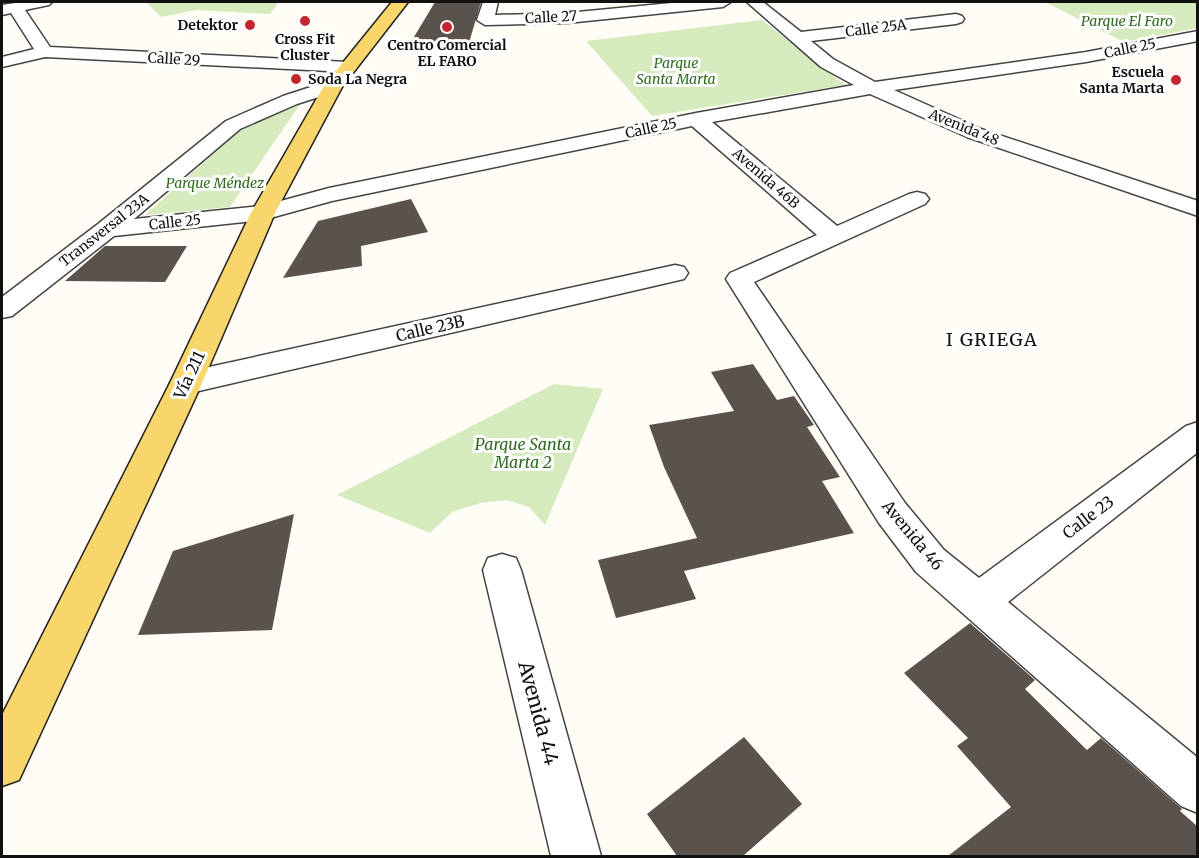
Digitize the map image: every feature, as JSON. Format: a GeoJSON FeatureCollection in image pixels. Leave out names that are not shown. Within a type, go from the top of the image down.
{"type":"FeatureCollection","features":[{"type":"Feature","properties":{"kind":"main road","name":"Vía 211"},"geometry":{"type":"LineString","coordinates":[[2,763],[186,383],[263,213],[340,77],[400,2]]}},
{"type":"Feature","properties":{"kind":"street"},"geometry":{"type":"LineString","coordinates":[[8,8],[44,2]]}},
{"type":"Feature","properties":{"kind":"street","name":"Calle 27"},"geometry":{"type":"LineString","coordinates":[[491,2],[485,20],[567,18],[641,6],[723,2]]}},
{"type":"Feature","properties":{"kind":"street","name":"Avenida 48"},"geometry":{"type":"LineString","coordinates":[[754,2],[827,63],[872,88],[974,134],[1197,209]]}},
{"type":"Feature","properties":{"kind":"street"},"geometry":{"type":"LineString","coordinates":[[8,8],[45,52]]}},
{"type":"Feature","properties":{"kind":"street"},"geometry":{"type":"LineString","coordinates":[[900,12],[915,23]]}},
{"type":"Feature","properties":{"kind":"street","name":"Calle 25A"},"geometry":{"type":"LineString","coordinates":[[796,38],[956,19]]}},
{"type":"Feature","properties":{"kind":"street","name":"Calle 25"},"geometry":{"type":"LineString","coordinates":[[107,229],[263,213],[329,195],[696,119],[872,88],[1086,57],[1197,36]]}},
{"type":"Feature","properties":{"kind":"street","name":"Calle 29"},"geometry":{"type":"LineString","coordinates":[[2,62],[45,52],[340,77]]}},
{"type":"Feature","properties":{"kind":"street","name":"Transversal 23A"},"geometry":{"type":"LineString","coordinates":[[2,310],[107,229],[233,125],[340,77]]}},
{"type":"Feature","properties":{"kind":"street","name":"Avenida 46B"},"geometry":{"type":"LineString","coordinates":[[696,119],[835,237]]}},
{"type":"Feature","properties":{"kind":"street"},"geometry":{"type":"LineString","coordinates":[[835,237],[917,199]]}},
{"type":"Feature","properties":{"kind":"street","name":"Avenida 46"},"geometry":{"type":"LineString","coordinates":[[835,237],[739,279],[892,513],[930,561],[1197,789]]}},
{"type":"Feature","properties":{"kind":"street","name":"Calle 23B"},"geometry":{"type":"LineString","coordinates":[[186,383],[675,273]]}},
{"type":"Feature","properties":{"kind":"street","name":"Calle 23"},"geometry":{"type":"LineString","coordinates":[[979,601],[1197,434]]}},
{"type":"Feature","properties":{"kind":"street","name":"Avenida 44"},"geometry":{"type":"LineString","coordinates":[[502,570],[576,856]]}},
{"type":"Feature","properties":{"kind":"green space"},"geometry":{"type":"Polygon","coordinates":[[[146,2],[279,2],[270,14],[196,10],[161,17],[146,2]]]}},
{"type":"Feature","properties":{"kind":"green space","name":"Parque El Faro"},"geometry":{"type":"Polygon","coordinates":[[[1045,2],[1192,2],[1197,3],[1197,28],[1124,42],[1045,2]]]}},
{"type":"Feature","properties":{"kind":"green space","name":"Parque Santa Marta"},"geometry":{"type":"Polygon","coordinates":[[[762,20],[845,85],[652,116],[586,41],[762,20]]]}},
{"type":"Feature","properties":{"kind":"green space","name":"Parque Méndez"},"geometry":{"type":"Polygon","coordinates":[[[303,100],[230,207],[145,215],[246,125],[303,100]]]}},
{"type":"Feature","properties":{"kind":"green space","name":"Parque Santa Marta 2"},"geometry":{"type":"Polygon","coordinates":[[[554,384],[603,389],[545,525],[529,507],[506,500],[481,503],[452,512],[430,533],[337,495],[554,384]]]}},
{"type":"Feature","properties":{"kind":"building","name":"Centro Comercial EL FARO"},"geometry":{"type":"Polygon","coordinates":[[[435,2],[481,2],[468,46],[408,47],[435,2]]]}},
{"type":"Feature","properties":{"kind":"building"},"geometry":{"type":"Polygon","coordinates":[[[411,199],[428,232],[361,246],[362,266],[283,278],[318,221],[411,199]]]}},
{"type":"Feature","properties":{"kind":"building"},"geometry":{"type":"Polygon","coordinates":[[[105,246],[187,246],[165,282],[65,281],[105,246]]]}},
{"type":"Feature","properties":{"kind":"building"},"geometry":{"type":"Polygon","coordinates":[[[753,364],[777,400],[794,396],[814,425],[807,427],[840,477],[822,481],[854,533],[684,571],[696,599],[616,618],[598,560],[697,538],[664,467],[649,425],[734,411],[711,372],[753,364]]]}},
{"type":"Feature","properties":{"kind":"building"},"geometry":{"type":"Polygon","coordinates":[[[294,514],[272,630],[138,635],[173,551],[294,514]]]}},
{"type":"Feature","properties":{"kind":"building"},"geometry":{"type":"Polygon","coordinates":[[[970,623],[1035,680],[1025,689],[1087,750],[1101,738],[1182,809],[1180,811],[1197,826],[1197,856],[948,856],[1011,807],[957,746],[968,738],[904,673],[970,623]]]}},
{"type":"Feature","properties":{"kind":"building"},"geometry":{"type":"Polygon","coordinates":[[[744,737],[802,804],[743,856],[677,856],[647,814],[744,737]]]}},
{"type":"Feature","properties":{"kind":"place","name":"Cross Fit Cluster"},"geometry":{"type":"Point","coordinates":[305,21]}},
{"type":"Feature","properties":{"kind":"place","name":"Detektor"},"geometry":{"type":"Point","coordinates":[250,25]}},
{"type":"Feature","properties":{"kind":"place","name":"Centro Comercial EL FARO"},"geometry":{"type":"Point","coordinates":[447,27]}},
{"type":"Feature","properties":{"kind":"place","name":"Soda La Negra"},"geometry":{"type":"Point","coordinates":[296,79]}},
{"type":"Feature","properties":{"kind":"place","name":"Escuela Santa Marta"},"geometry":{"type":"Point","coordinates":[1176,80]}},
{"type":"Feature","properties":{"kind":"district","name":"I GRIEGA"},"geometry":{"type":"Point","coordinates":[992,339]}}]}
